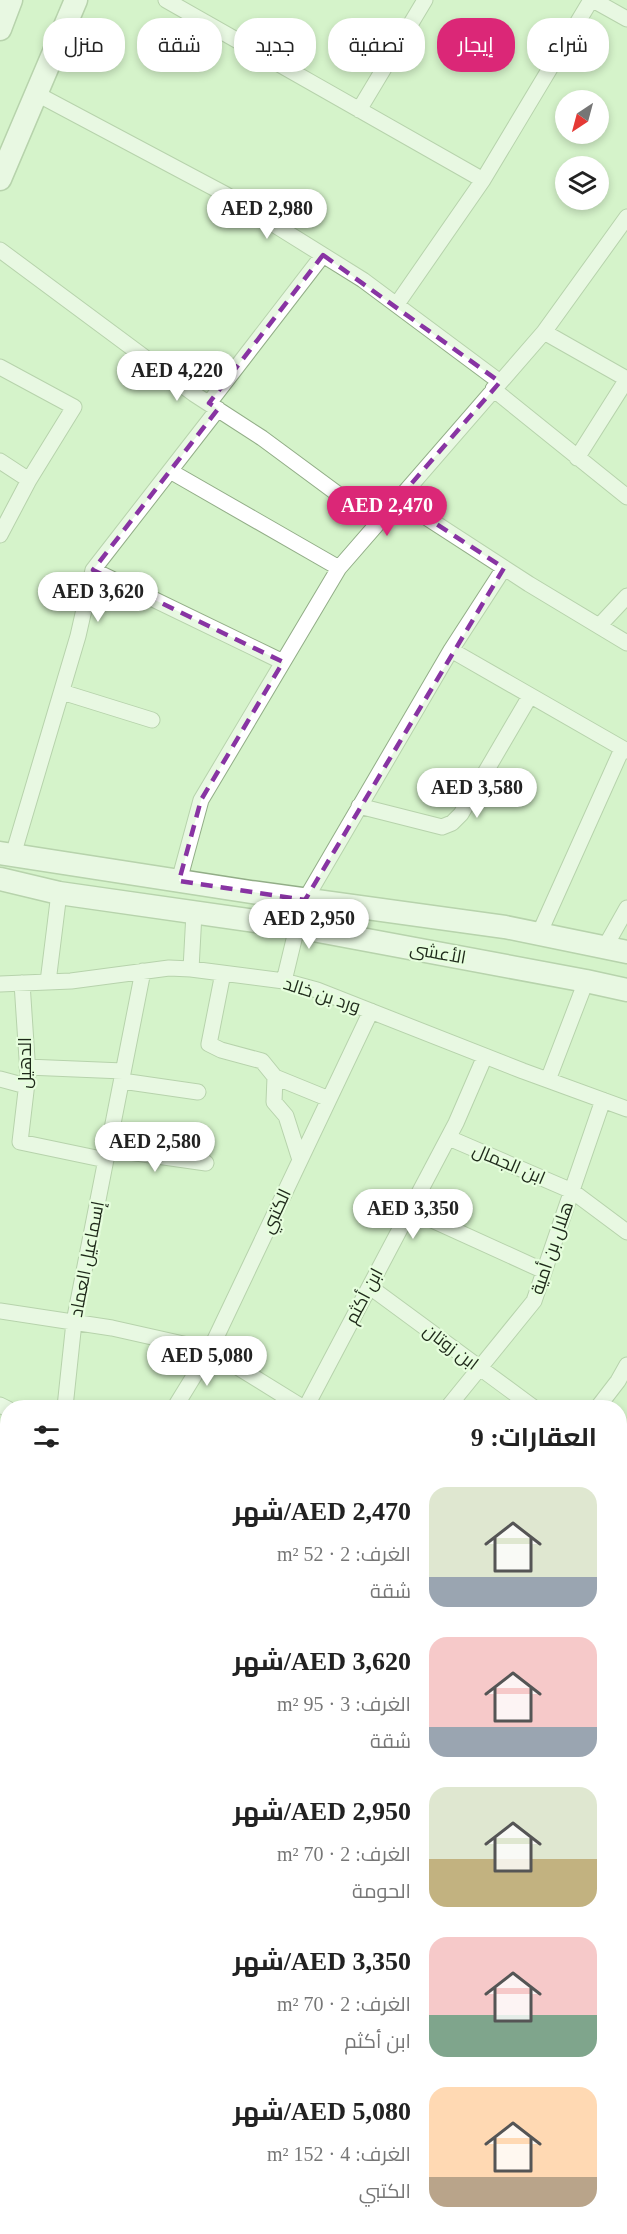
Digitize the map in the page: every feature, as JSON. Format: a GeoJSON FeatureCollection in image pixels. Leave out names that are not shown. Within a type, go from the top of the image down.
{"type":"FeatureCollection","features":[{"type":"Feature","properties":{"kind":"street"},"geometry":{"type":"LineString","coordinates":[[0,29],[11,0]]}},
{"type":"Feature","properties":{"kind":"street"},"geometry":{"type":"LineString","coordinates":[[0,179],[76,0]]}},
{"type":"Feature","properties":{"kind":"street"},"geometry":{"type":"LineString","coordinates":[[166,0],[483,180]]}},
{"type":"Feature","properties":{"kind":"street"},"geometry":{"type":"LineString","coordinates":[[359,110],[425,0]]}},
{"type":"Feature","properties":{"kind":"street"},"geometry":{"type":"LineString","coordinates":[[397,304],[483,180],[592,0],[627,19]]}},
{"type":"Feature","properties":{"kind":"street"},"geometry":{"type":"LineString","coordinates":[[37,94],[225,194],[397,304],[627,497]]}},
{"type":"Feature","properties":{"kind":"street"},"geometry":{"type":"LineString","coordinates":[[178,880],[201,800],[339,568],[544,332],[627,217]]}},
{"type":"Feature","properties":{"kind":"street"},"geometry":{"type":"LineString","coordinates":[[0,250],[377,523]]}},
{"type":"Feature","properties":{"kind":"street"},"geometry":{"type":"LineString","coordinates":[[7,854],[62,692],[93,570],[170,471],[323,255]]}},
{"type":"Feature","properties":{"kind":"street"},"geometry":{"type":"LineString","coordinates":[[544,332],[627,379],[578,458]]}},
{"type":"Feature","properties":{"kind":"street"},"geometry":{"type":"LineString","coordinates":[[0,367],[74,407],[29,480],[0,535]]}},
{"type":"Feature","properties":{"kind":"street"},"geometry":{"type":"LineString","coordinates":[[0,460],[29,480]]}},
{"type":"Feature","properties":{"kind":"street"},"geometry":{"type":"LineString","coordinates":[[170,471],[339,568]]}},
{"type":"Feature","properties":{"kind":"street"},"geometry":{"type":"LineString","coordinates":[[398,499],[504,568],[627,643]]}},
{"type":"Feature","properties":{"kind":"street"},"geometry":{"type":"LineString","coordinates":[[305,900],[451,650],[504,568]]}},
{"type":"Feature","properties":{"kind":"street"},"geometry":{"type":"LineString","coordinates":[[93,570],[283,662]]}},
{"type":"Feature","properties":{"kind":"street"},"geometry":{"type":"LineString","coordinates":[[599,626],[627,596]]}},
{"type":"Feature","properties":{"kind":"street"},"geometry":{"type":"LineString","coordinates":[[451,650],[625,750],[539,934]]}},
{"type":"Feature","properties":{"kind":"street"},"geometry":{"type":"LineString","coordinates":[[62,692],[152,720]]}},
{"type":"Feature","properties":{"kind":"street"},"geometry":{"type":"LineString","coordinates":[[359,806],[442,827],[452,823],[461,814],[530,696]]}},
{"type":"Feature","properties":{"kind":"street","name":"الأعشى"},"geometry":{"type":"LineString","coordinates":[[7,854],[305,900],[506,927],[627,952]]}},
{"type":"Feature","properties":{"kind":"street","name":"الأعشى"},"geometry":{"type":"LineString","coordinates":[[0,879],[59,893],[297,927],[627,990]]}},
{"type":"Feature","properties":{"kind":"street"},"geometry":{"type":"LineString","coordinates":[[48,982],[59,893]]}},
{"type":"Feature","properties":{"kind":"street"},"geometry":{"type":"LineString","coordinates":[[605,947],[627,908]]}},
{"type":"Feature","properties":{"kind":"street"},"geometry":{"type":"LineString","coordinates":[[191,969],[194,913]]}},
{"type":"Feature","properties":{"kind":"street"},"geometry":{"type":"LineString","coordinates":[[284,981],[297,927]]}},
{"type":"Feature","properties":{"kind":"street","name":"ورد بن خالد"},"geometry":{"type":"LineString","coordinates":[[0,984],[71,981],[143,971],[191,969],[284,981],[316,990],[548,1080],[627,1108]]}},
{"type":"Feature","properties":{"kind":"street","name":"إسماعيل العماد"},"geometry":{"type":"LineString","coordinates":[[66,1400],[74,1322],[143,971]]}},
{"type":"Feature","properties":{"kind":"street"},"geometry":{"type":"LineString","coordinates":[[223,973],[209,1044],[221,1050],[262,1061],[275,1077],[329,1099]]}},
{"type":"Feature","properties":{"kind":"street"},"geometry":{"type":"LineString","coordinates":[[548,1080],[586,981]]}},
{"type":"Feature","properties":{"kind":"street","name":"الدهيل"},"geometry":{"type":"LineString","coordinates":[[22,983],[27,1067],[20,1142],[107,1154]]}},
{"type":"Feature","properties":{"kind":"street","name":"الكتبي"},"geometry":{"type":"LineString","coordinates":[[179,1400],[210,1350],[371,1011]]}},
{"type":"Feature","properties":{"kind":"street","name":"ابن أكثم"},"geometry":{"type":"LineString","coordinates":[[308,1400],[448,1138],[485,1056]]}},
{"type":"Feature","properties":{"kind":"street"},"geometry":{"type":"LineString","coordinates":[[27,1067],[123,1076],[198,1092]]}},
{"type":"Feature","properties":{"kind":"street"},"geometry":{"type":"LineString","coordinates":[[275,1077],[273,1102],[286,1116],[300,1160]]}},
{"type":"Feature","properties":{"kind":"street"},"geometry":{"type":"LineString","coordinates":[[0,1079],[26,1086]]}},
{"type":"Feature","properties":{"kind":"street","name":"هلال بن أمية"},"geometry":{"type":"LineString","coordinates":[[454,1400],[534,1301],[603,1100]]}},
{"type":"Feature","properties":{"kind":"street","name":"ابن الجمال"},"geometry":{"type":"LineString","coordinates":[[448,1138],[572,1191],[627,1232]]}},
{"type":"Feature","properties":{"kind":"street"},"geometry":{"type":"LineString","coordinates":[[107,1154],[207,1163]]}},
{"type":"Feature","properties":{"kind":"street"},"geometry":{"type":"LineString","coordinates":[[410,1210],[544,1270]]}},
{"type":"Feature","properties":{"kind":"street","name":"ابن زوتان"},"geometry":{"type":"LineString","coordinates":[[370,1287],[523,1400]]}},
{"type":"Feature","properties":{"kind":"street"},"geometry":{"type":"LineString","coordinates":[[0,1311],[112,1328],[210,1350],[292,1400]]}},
{"type":"Feature","properties":{"kind":"street"},"geometry":{"type":"LineString","coordinates":[[603,1400],[627,1365]]}},
{"type":"Feature","properties":{"kind":"highlighted area"},"geometry":{"type":"Polygon","coordinates":[[[323,255],[500,382],[398,499],[504,568],[305,900],[179,881],[201,800],[283,662],[93,570],[218,409],[209,403],[323,255]]]}}]}
